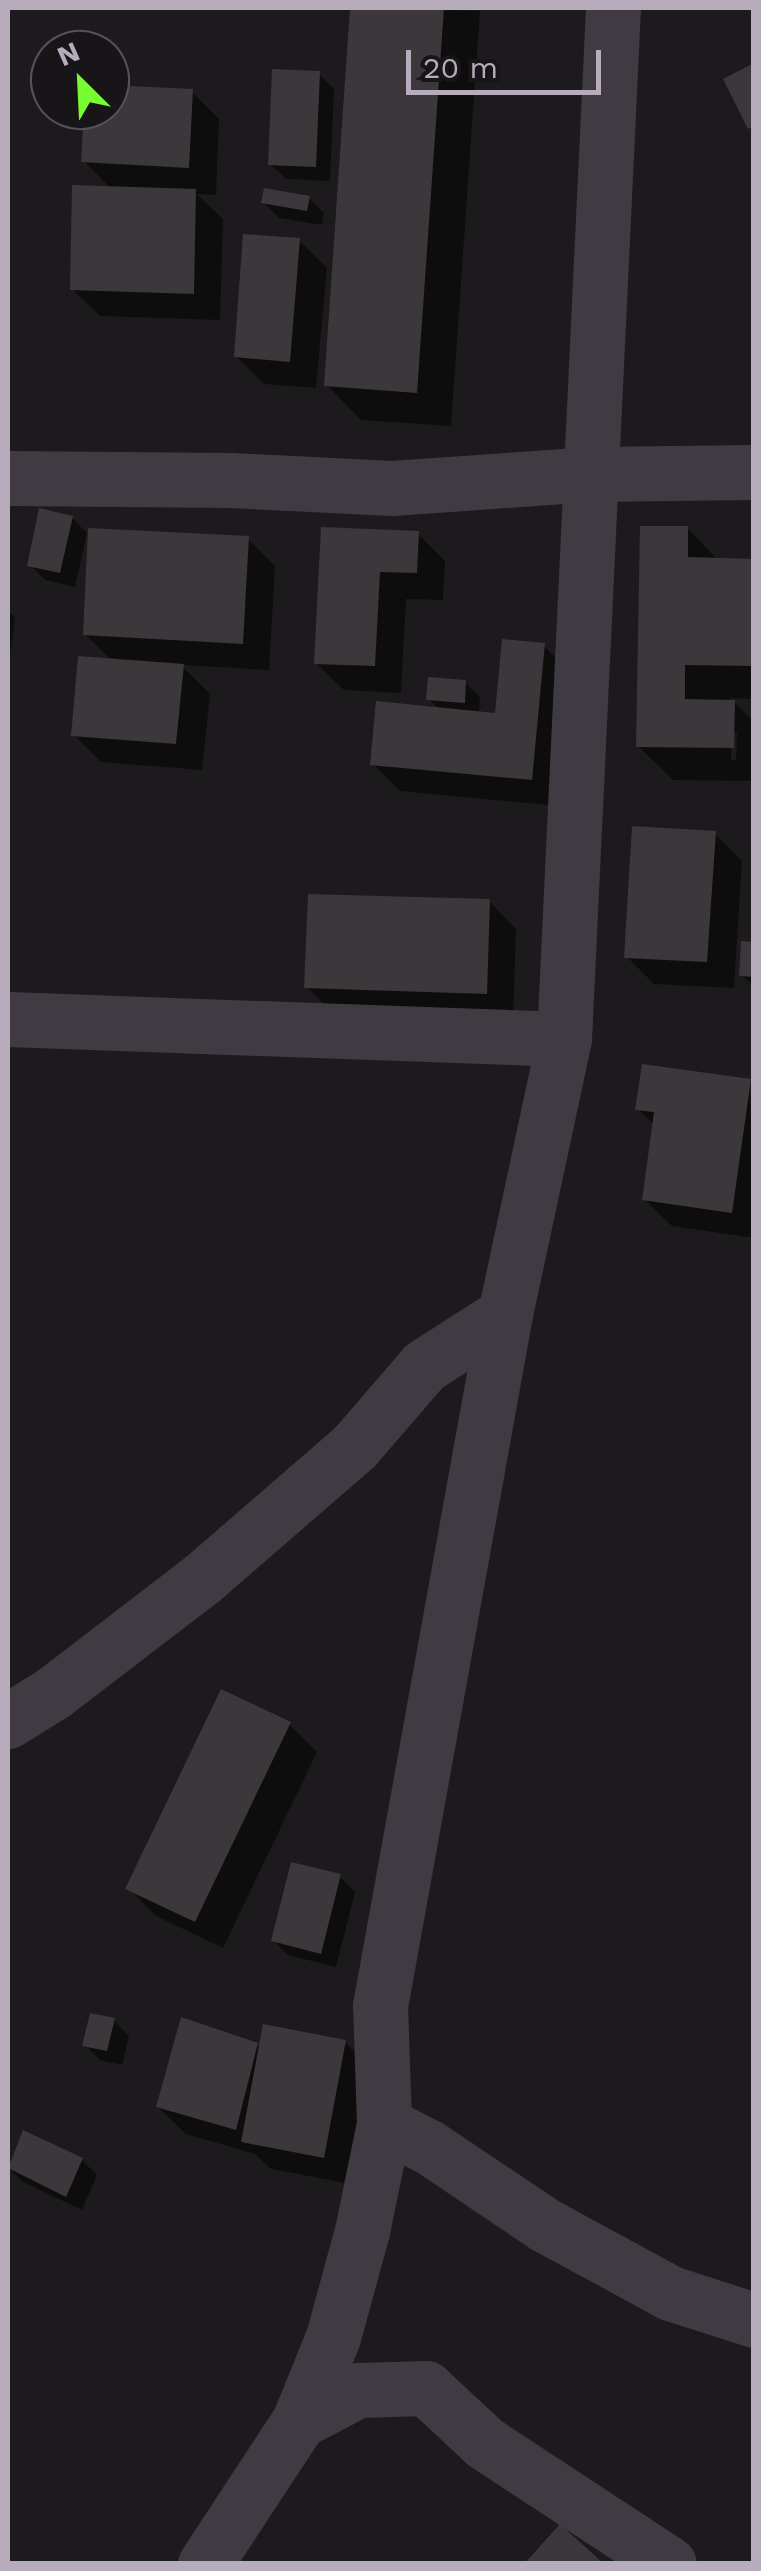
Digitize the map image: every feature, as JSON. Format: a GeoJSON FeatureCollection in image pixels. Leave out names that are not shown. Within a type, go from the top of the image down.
{"type":"FeatureCollection","features":[{"type":"Feature","properties":{"kind":"street"},"geometry":{"type":"LineString","coordinates":[[206,2564],[299,2422],[333,2337],[362,2231],[384,2124],[380,2006],[504,1314],[564,1039],[613,8]]}},
{"type":"Feature","properties":{"kind":"street"},"geometry":{"type":"LineString","coordinates":[[8,478],[392,488],[592,474],[754,472]]}},
{"type":"Feature","properties":{"kind":"street"},"geometry":{"type":"LineString","coordinates":[[8,1019],[564,1039]]}},
{"type":"Feature","properties":{"kind":"street"},"geometry":{"type":"LineString","coordinates":[[8,1721],[53,1692],[204,1577],[354,1446],[424,1366],[504,1314]]}},
{"type":"Feature","properties":{"kind":"street"},"geometry":{"type":"LineString","coordinates":[[384,2124],[429,2147],[545,2225],[654,2284],[754,2320]]}},
{"type":"Feature","properties":{"kind":"street"},"geometry":{"type":"LineString","coordinates":[[299,2422],[358,2390],[426,2388],[485,2444],[670,2564]]}},
{"type":"Feature","properties":{"kind":"building"},"geometry":{"type":"Polygon","coordinates":[[[350,8],[444,8],[417,393],[324,386],[350,8]]]}},
{"type":"Feature","properties":{"kind":"building"},"geometry":{"type":"Polygon","coordinates":[[[754,63],[754,126],[748,129],[723,79],[754,63]]]}},
{"type":"Feature","properties":{"kind":"building"},"geometry":{"type":"Polygon","coordinates":[[[272,69],[320,71],[316,167],[268,165],[272,69]]]}},
{"type":"Feature","properties":{"kind":"building"},"geometry":{"type":"Polygon","coordinates":[[[130,86],[193,89],[189,168],[81,162],[83,130],[130,130],[130,86]]]}},
{"type":"Feature","properties":{"kind":"building"},"geometry":{"type":"Polygon","coordinates":[[[72,185],[196,189],[194,294],[70,290],[72,185]]]}},
{"type":"Feature","properties":{"kind":"building"},"geometry":{"type":"Polygon","coordinates":[[[264,188],[310,196],[307,211],[261,203],[264,188]]]}},
{"type":"Feature","properties":{"kind":"building"},"geometry":{"type":"Polygon","coordinates":[[[243,234],[300,238],[290,362],[234,357],[243,234]]]}},
{"type":"Feature","properties":{"kind":"building"},"geometry":{"type":"Polygon","coordinates":[[[39,508],[73,516],[60,573],[27,566],[39,508]]]}},
{"type":"Feature","properties":{"kind":"building"},"geometry":{"type":"Polygon","coordinates":[[[640,526],[688,526],[688,557],[754,559],[754,666],[685,665],[685,699],[735,700],[734,748],[636,747],[640,526]]]}},
{"type":"Feature","properties":{"kind":"building"},"geometry":{"type":"Polygon","coordinates":[[[321,527],[419,531],[417,573],[380,572],[375,666],[314,664],[321,527]]]}},
{"type":"Feature","properties":{"kind":"building"},"geometry":{"type":"Polygon","coordinates":[[[88,528],[249,536],[243,644],[83,635],[88,528]]]}},
{"type":"Feature","properties":{"kind":"building"},"geometry":{"type":"Polygon","coordinates":[[[502,639],[545,643],[532,780],[370,765],[376,701],[495,713],[502,639]]]}},
{"type":"Feature","properties":{"kind":"building"},"geometry":{"type":"Polygon","coordinates":[[[78,656],[184,664],[176,744],[71,736],[78,656]]]}},
{"type":"Feature","properties":{"kind":"building"},"geometry":{"type":"Polygon","coordinates":[[[428,677],[466,680],[465,703],[426,700],[428,677]]]}},
{"type":"Feature","properties":{"kind":"building"},"geometry":{"type":"Polygon","coordinates":[[[632,826],[716,831],[707,962],[624,958],[632,826]]]}},
{"type":"Feature","properties":{"kind":"building"},"geometry":{"type":"Polygon","coordinates":[[[308,894],[490,899],[487,994],[304,988],[308,894]]]}},
{"type":"Feature","properties":{"kind":"building"},"geometry":{"type":"Polygon","coordinates":[[[741,941],[754,942],[754,977],[739,976],[741,941]]]}},
{"type":"Feature","properties":{"kind":"building"},"geometry":{"type":"Polygon","coordinates":[[[642,1064],[751,1079],[732,1213],[642,1200],[654,1112],[635,1110],[642,1064]]]}},
{"type":"Feature","properties":{"kind":"building"},"geometry":{"type":"Polygon","coordinates":[[[221,1689],[291,1722],[195,1922],[125,1889],[221,1689]]]}},
{"type":"Feature","properties":{"kind":"building"},"geometry":{"type":"Polygon","coordinates":[[[291,1862],[341,1874],[321,1954],[271,1941],[291,1862]]]}},
{"type":"Feature","properties":{"kind":"building"},"geometry":{"type":"Polygon","coordinates":[[[90,2013],[115,2018],[107,2051],[82,2046],[90,2013]]]}},
{"type":"Feature","properties":{"kind":"building"},"geometry":{"type":"Polygon","coordinates":[[[181,2017],[258,2043],[236,2130],[156,2107],[181,2017]]]}},
{"type":"Feature","properties":{"kind":"building"},"geometry":{"type":"Polygon","coordinates":[[[263,2024],[346,2040],[324,2158],[241,2142],[263,2024]]]}},
{"type":"Feature","properties":{"kind":"building"},"geometry":{"type":"Polygon","coordinates":[[[23,2130],[83,2158],[66,2197],[8,2168],[23,2130]]]}},
{"type":"Feature","properties":{"kind":"building"},"geometry":{"type":"Polygon","coordinates":[[[560,2524],[604,2564],[524,2564],[560,2524]]]}}]}
